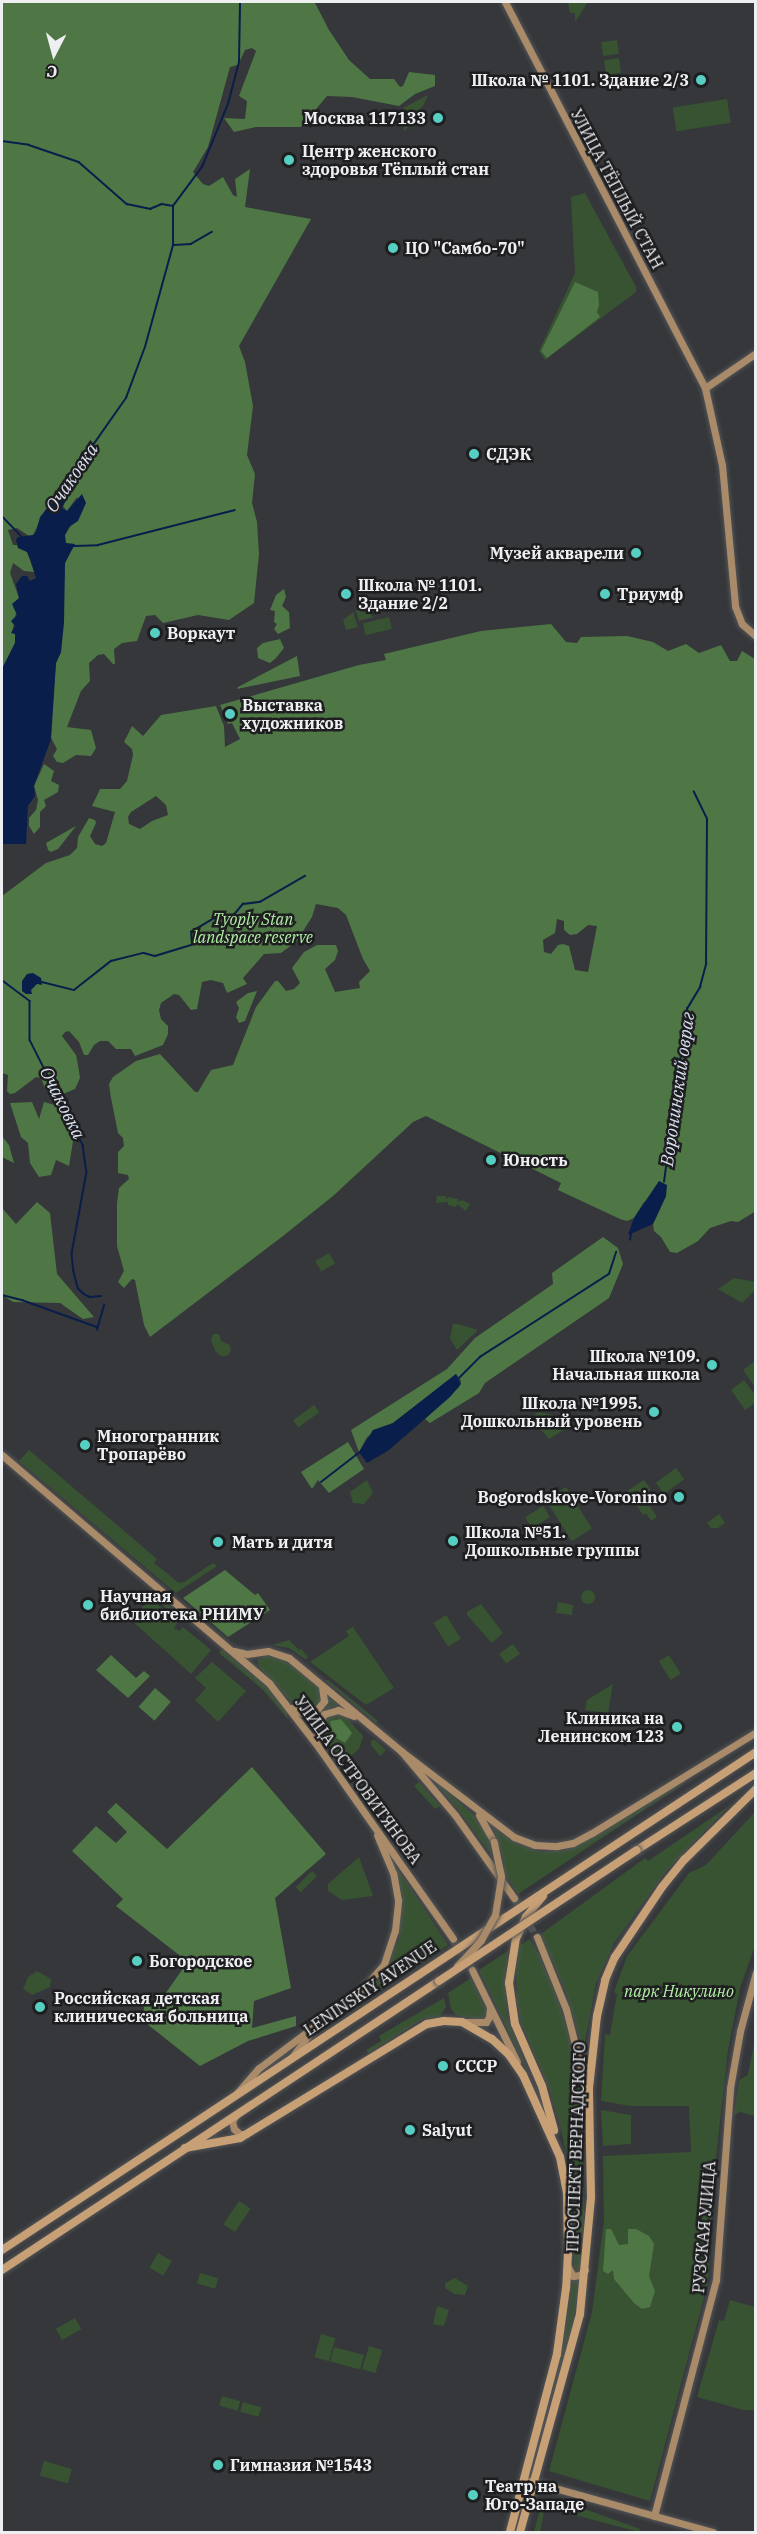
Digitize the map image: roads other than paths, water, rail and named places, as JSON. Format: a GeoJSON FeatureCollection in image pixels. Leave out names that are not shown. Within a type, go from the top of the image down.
{"type":"FeatureCollection","features":[{"type":"Feature","properties":{"kind":"main road","name":"УЛИЦА ТЁПЛЫЙ СТАН"},"geometry":{"type":"LineString","coordinates":[[505,2],[705,388],[722,465],[735,606],[742,624],[756,636]]}},
{"type":"Feature","properties":{"kind":"main road"},"geometry":{"type":"LineString","coordinates":[[705,388],[756,353]]}},
{"type":"Feature","properties":{"kind":"main road","name":"УЛИЦА ОСТРОВИТЯНОВА"},"geometry":{"type":"LineString","coordinates":[[2,1455],[48,1498],[259,1673],[320,1748],[453,1939]]}},
{"type":"Feature","properties":{"kind":"main road","name":"УЛИЦА ОСТРОВИТЯНОВА"},"geometry":{"type":"LineString","coordinates":[[229,1648],[246,1654],[273,1652],[293,1660],[401,1751],[455,1815],[514,1898]]}},
{"type":"Feature","properties":{"kind":"main road"},"geometry":{"type":"LineString","coordinates":[[259,1673],[253,1666],[254,1658],[265,1652],[273,1652]]}},
{"type":"Feature","properties":{"kind":"main road"},"geometry":{"type":"LineString","coordinates":[[288,1706],[304,1714],[316,1711],[324,1698],[321,1683]]}},
{"type":"Feature","properties":{"kind":"main road"},"geometry":{"type":"LineString","coordinates":[[320,1748],[316,1728],[319,1720],[327,1712],[342,1710],[364,1721]]}},
{"type":"Feature","properties":{"kind":"main road"},"geometry":{"type":"LineString","coordinates":[[401,1751],[520,1840],[542,1846],[565,1845],[592,1833],[756,1732]]}},
{"type":"Feature","properties":{"kind":"main road","name":"LENINSKIY AVENUE"},"geometry":{"type":"LineString","coordinates":[[2,2250],[756,1752]]}},
{"type":"Feature","properties":{"kind":"main road","name":"LENINSKIY AVENUE"},"geometry":{"type":"LineString","coordinates":[[2,2270],[756,1773]]}},
{"type":"Feature","properties":{"kind":"main road","name":"ПРОСПЕКТ ВЕРНАДСКОГО"},"geometry":{"type":"LineString","coordinates":[[520,2532],[574,2342],[586,2266],[591,2197],[589,2103],[599,2003],[615,1957],[678,1868],[756,1789]]}},
{"type":"Feature","properties":{"kind":"main road"},"geometry":{"type":"LineString","coordinates":[[439,1981],[473,1950],[495,1915],[501,1876],[494,1842],[482,1818],[467,1802]]}},
{"type":"Feature","properties":{"kind":"main road"},"geometry":{"type":"LineString","coordinates":[[234,2097],[259,2068],[368,1985],[384,1964],[390,1950],[396,1923],[397,1891],[393,1873],[373,1824]]}},
{"type":"Feature","properties":{"kind":"main road"},"geometry":{"type":"LineString","coordinates":[[555,1884],[531,1909],[520,1928],[512,1954],[509,1983],[515,2024],[545,2095],[560,2157]]}},
{"type":"Feature","properties":{"kind":"main road"},"geometry":{"type":"LineString","coordinates":[[537,1937],[568,2016],[589,2103]]}},
{"type":"Feature","properties":{"kind":"main road"},"geometry":{"type":"LineString","coordinates":[[472,1970],[523,2075]]}},
{"type":"Feature","properties":{"kind":"main road","name":"РУЗСКАЯ УЛИЦА"},"geometry":{"type":"LineString","coordinates":[[654,2516],[716,2280],[730,2088],[740,2031],[756,1972]]}},
{"type":"Feature","properties":{"kind":"main road"},"geometry":{"type":"LineString","coordinates":[[185,2148],[232,2142],[417,2029],[444,2021],[486,2022],[490,2013],[487,2000]]}},
{"type":"Feature","properties":{"kind":"main road","name":"ПРОСПЕКТ ВЕРНАДСКОГО"},"geometry":{"type":"LineString","coordinates":[[462,2022],[492,2039],[523,2075],[560,2157],[567,2192],[567,2265],[557,2354],[510,2532]]}},
{"type":"Feature","properties":{"kind":"main road"},"geometry":{"type":"LineString","coordinates":[[291,2059],[316,2026]]}},
{"type":"Feature","properties":{"kind":"main road"},"geometry":{"type":"LineString","coordinates":[[237,2114],[232,2121],[234,2129],[240,2134],[249,2133]]}},
{"type":"Feature","properties":{"kind":"main road"},"geometry":{"type":"LineString","coordinates":[[567,2265],[570,2274],[577,2276],[586,2266]]}},
{"type":"Feature","properties":{"kind":"main road"},"geometry":{"type":"LineString","coordinates":[[524,2480],[713,2532]]}},
{"type":"Feature","properties":{"kind":"water"},"geometry":{"type":"Polygon","coordinates":[[[77,466],[83,469],[62,508],[67,511],[82,494],[86,503],[78,521],[69,527],[65,535],[66,543],[75,544],[65,563],[64,623],[61,652],[56,663],[51,739],[34,786],[35,796],[28,806],[26,844],[2,844],[2,669],[15,643],[15,634],[11,633],[15,626],[11,621],[17,615],[12,604],[19,598],[16,584],[22,576],[27,576],[30,581],[36,578],[27,552],[18,548],[16,540],[18,537],[33,535],[36,532],[40,517],[64,489],[77,466]]]}},
{"type":"Feature","properties":{"kind":"water"},"geometry":{"type":"Polygon","coordinates":[[[33,973],[41,978],[42,985],[37,984],[31,990],[32,994],[26,994],[22,991],[22,981],[27,974],[33,973]]]}},
{"type":"Feature","properties":{"kind":"water"},"geometry":{"type":"Polygon","coordinates":[[[659,1181],[667,1185],[666,1196],[653,1224],[628,1235],[634,1218],[659,1181]]]}},
{"type":"Feature","properties":{"kind":"water"},"geometry":{"type":"Polygon","coordinates":[[[456,1374],[461,1384],[450,1397],[389,1450],[367,1463],[359,1452],[373,1430],[393,1423],[456,1374]]]}},
{"type":"Feature","properties":{"kind":"waterway"},"geometry":{"type":"LineString","coordinates":[[173,206],[202,167],[228,104],[239,62],[240,2]]}},
{"type":"Feature","properties":{"kind":"waterway"},"geometry":{"type":"LineString","coordinates":[[2,141],[29,145],[79,162],[127,204],[150,209],[162,204],[173,206]]}},
{"type":"Feature","properties":{"kind":"waterway","name":"Очаковка"},"geometry":{"type":"LineString","coordinates":[[82,467],[91,448],[126,398],[145,347],[173,245],[173,206]]}},
{"type":"Feature","properties":{"kind":"waterway"},"geometry":{"type":"LineString","coordinates":[[174,245],[191,244],[212,232]]}},
{"type":"Feature","properties":{"kind":"waterway"},"geometry":{"type":"LineString","coordinates":[[74,546],[98,545],[235,510]]}},
{"type":"Feature","properties":{"kind":"waterway"},"geometry":{"type":"LineString","coordinates":[[2,516],[22,537]]}},
{"type":"Feature","properties":{"kind":"waterway","name":"Воронинский овраг"},"geometry":{"type":"LineString","coordinates":[[664,1182],[687,1009],[700,987],[706,964],[707,819],[694,792]]}},
{"type":"Feature","properties":{"kind":"waterway"},"geometry":{"type":"LineString","coordinates":[[42,982],[74,990],[111,961],[144,953],[155,956],[192,945],[191,932],[214,918],[232,917],[243,904],[260,902],[305,876]]}},
{"type":"Feature","properties":{"kind":"waterway","name":"Очаковка"},"geometry":{"type":"LineString","coordinates":[[2,980],[30,1001],[30,1040],[83,1145],[87,1172],[72,1254],[74,1272],[78,1288],[84,1294],[90,1297],[101,1296]]}},
{"type":"Feature","properties":{"kind":"waterway","name":"Воронинский овраг"},"geometry":{"type":"LineString","coordinates":[[630,1240],[631,1234]]}},
{"type":"Feature","properties":{"kind":"waterway","name":"Воронинский овраг"},"geometry":{"type":"LineString","coordinates":[[459,1378],[480,1357],[609,1274],[616,1252]]}},
{"type":"Feature","properties":{"kind":"waterway"},"geometry":{"type":"LineString","coordinates":[[2,1295],[97,1327]]}},
{"type":"Feature","properties":{"kind":"waterway","name":"Очаковка"},"geometry":{"type":"LineString","coordinates":[[97,1330],[104,1305]]}},
{"type":"Feature","properties":{"kind":"waterway","name":"Воронинский овраг"},"geometry":{"type":"LineString","coordinates":[[321,1482],[360,1452]]}},
{"type":"Feature","properties":{"kind":"tunnel"},"geometry":{"type":"LineString","coordinates":[[514,1898],[537,1937]]}},
{"type":"Feature","properties":{"kind":"tunnel"},"geometry":{"type":"LineString","coordinates":[[453,1939],[472,1970]]}},
{"type":"Feature","properties":{"kind":"place","name":"Школа № 1101. Здание 2/3"},"geometry":{"type":"Point","coordinates":[701,80]}},
{"type":"Feature","properties":{"kind":"place","name":"Москва 117133"},"geometry":{"type":"Point","coordinates":[438,118]}},
{"type":"Feature","properties":{"kind":"place","name":"Центр женского здоровья Тёплый стан"},"geometry":{"type":"Point","coordinates":[289,160]}},
{"type":"Feature","properties":{"kind":"place","name":"ЦО \"Самбо-70\""},"geometry":{"type":"Point","coordinates":[393,248]}},
{"type":"Feature","properties":{"kind":"place","name":"СДЭК"},"geometry":{"type":"Point","coordinates":[474,454]}},
{"type":"Feature","properties":{"kind":"place","name":"Музей акварели"},"geometry":{"type":"Point","coordinates":[636,553]}},
{"type":"Feature","properties":{"kind":"place","name":"Школа № 1101. Здание 2/2"},"geometry":{"type":"Point","coordinates":[346,594]}},
{"type":"Feature","properties":{"kind":"place","name":"Триумф"},"geometry":{"type":"Point","coordinates":[605,594]}},
{"type":"Feature","properties":{"kind":"place","name":"Воркаут"},"geometry":{"type":"Point","coordinates":[155,633]}},
{"type":"Feature","properties":{"kind":"place","name":"Выставка художников"},"geometry":{"type":"Point","coordinates":[230,714]}},
{"type":"Feature","properties":{"kind":"place","name":"Юность"},"geometry":{"type":"Point","coordinates":[491,1160]}},
{"type":"Feature","properties":{"kind":"place","name":"Школа №109. Начальная школа"},"geometry":{"type":"Point","coordinates":[712,1365]}},
{"type":"Feature","properties":{"kind":"place","name":"Школа №1995. Дошкольный уровень"},"geometry":{"type":"Point","coordinates":[654,1412]}},
{"type":"Feature","properties":{"kind":"place","name":"Многогранник Тропарёво"},"geometry":{"type":"Point","coordinates":[85,1445]}},
{"type":"Feature","properties":{"kind":"place","name":"Bogorodskoye-Voronino"},"geometry":{"type":"Point","coordinates":[679,1497]}},
{"type":"Feature","properties":{"kind":"place","name":"Школа №51. Дошкольные группы"},"geometry":{"type":"Point","coordinates":[453,1541]}},
{"type":"Feature","properties":{"kind":"place","name":"Мать и дитя"},"geometry":{"type":"Point","coordinates":[218,1542]}},
{"type":"Feature","properties":{"kind":"place","name":"Научная библиотека РНИМУ"},"geometry":{"type":"Point","coordinates":[88,1605]}},
{"type":"Feature","properties":{"kind":"place","name":"Клиника на Ленинском 123"},"geometry":{"type":"Point","coordinates":[677,1727]}},
{"type":"Feature","properties":{"kind":"place","name":"Богородское"},"geometry":{"type":"Point","coordinates":[137,1961]}},
{"type":"Feature","properties":{"kind":"place","name":"Российская детская клиническая больница"},"geometry":{"type":"Point","coordinates":[40,2007]}},
{"type":"Feature","properties":{"kind":"place","name":"СССР"},"geometry":{"type":"Point","coordinates":[443,2066]}},
{"type":"Feature","properties":{"kind":"place","name":"Salyut"},"geometry":{"type":"Point","coordinates":[410,2130]}},
{"type":"Feature","properties":{"kind":"place","name":"Гимназия №1543"},"geometry":{"type":"Point","coordinates":[218,2465]}},
{"type":"Feature","properties":{"kind":"place","name":"Театр на Юго-Западе"},"geometry":{"type":"Point","coordinates":[473,2495]}},
{"type":"Feature","properties":{"kind":"park label","name":"Tyoply Stan landspace reserve"},"geometry":{"type":"Point","coordinates":[253,928]}},
{"type":"Feature","properties":{"kind":"park label","name":"парк Никулино"},"geometry":{"type":"Point","coordinates":[679,1991]}}]}
